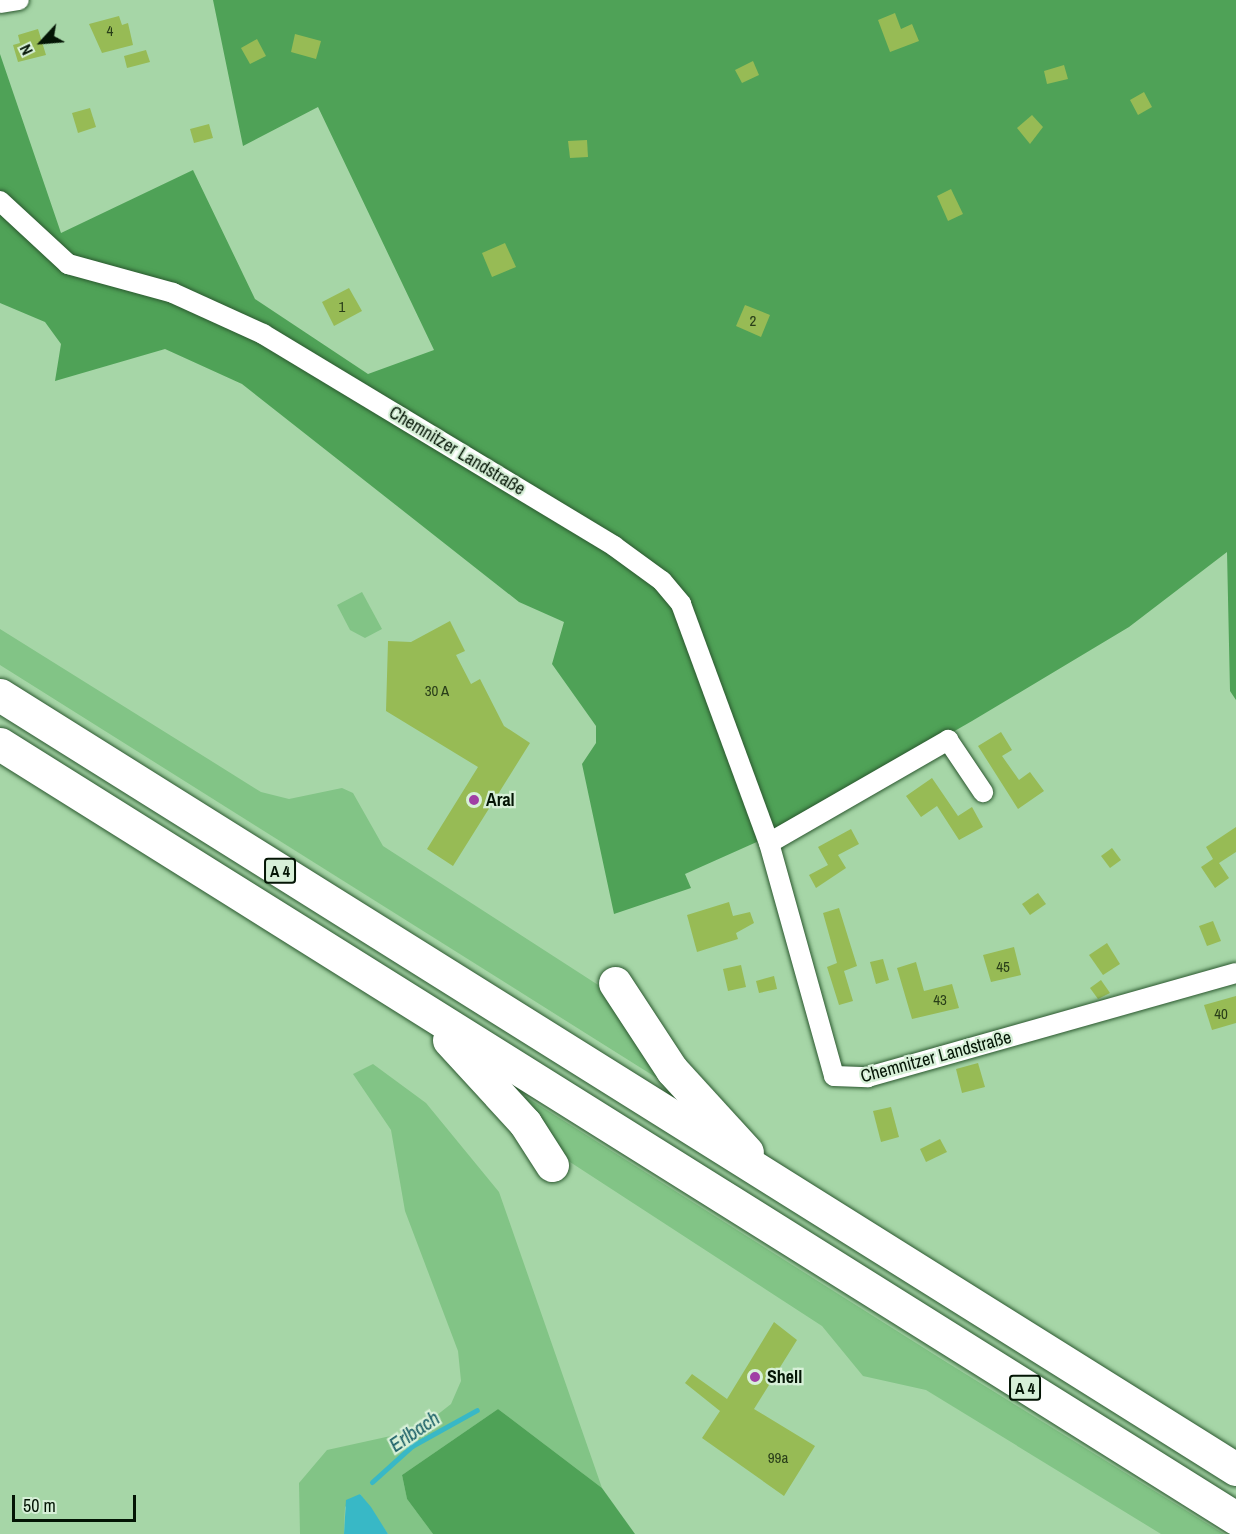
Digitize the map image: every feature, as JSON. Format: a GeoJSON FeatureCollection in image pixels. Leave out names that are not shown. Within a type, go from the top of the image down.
{"type":"FeatureCollection","features":[{"type":"Feature","properties":{"kind":"highway","name":"A 4"},"geometry":{"type":"LineString","coordinates":[[0,695],[1236,1469]]}},
{"type":"Feature","properties":{"kind":"highway","name":"A 4"},"geometry":{"type":"LineString","coordinates":[[0,744],[1236,1518]]}},
{"type":"Feature","properties":{"kind":"highway"},"geometry":{"type":"LineString","coordinates":[[615,983],[672,1070],[767,1176]]}},
{"type":"Feature","properties":{"kind":"highway"},"geometry":{"type":"LineString","coordinates":[[431,1014],[459,1055],[525,1123],[552,1165]]}},
{"type":"Feature","properties":{"kind":"street"},"geometry":{"type":"LineString","coordinates":[[0,3],[19,0]]}},
{"type":"Feature","properties":{"kind":"street","name":"Chemnitzer Landstraße"},"geometry":{"type":"LineString","coordinates":[[0,201],[68,264],[173,293],[263,334],[638,561],[681,604],[769,843],[828,1067],[841,1080],[868,1077],[1236,973]]}},
{"type":"Feature","properties":{"kind":"street"},"geometry":{"type":"LineString","coordinates":[[769,843],[948,740],[983,792]]}},
{"type":"Feature","properties":{"kind":"green space"},"geometry":{"type":"Polygon","coordinates":[[[213,0],[1236,0],[1236,700],[1230,691],[1227,552],[1129,627],[972,721],[777,833],[685,874],[691,888],[614,914],[582,764],[596,743],[596,726],[552,664],[564,622],[519,602],[242,384],[165,349],[55,381],[61,344],[45,322],[0,303],[0,54],[61,233],[193,170],[255,299],[368,374],[434,350],[318,107],[243,146],[213,0]]]}},
{"type":"Feature","properties":{"kind":"green space"},"geometry":{"type":"Polygon","coordinates":[[[362,592],[382,629],[365,638],[350,630],[337,605],[362,592]]]}},
{"type":"Feature","properties":{"kind":"green space"},"geometry":{"type":"Polygon","coordinates":[[[0,629],[261,792],[289,799],[342,788],[353,793],[383,846],[609,992],[684,1095],[0,665],[0,629]]]}},
{"type":"Feature","properties":{"kind":"green space"},"geometry":{"type":"Polygon","coordinates":[[[373,1064],[426,1103],[499,1192],[602,1488],[498,1409],[402,1475],[407,1499],[433,1534],[388,1534],[360,1494],[345,1507],[344,1534],[300,1534],[299,1483],[327,1450],[418,1430],[451,1404],[461,1381],[458,1351],[405,1211],[391,1130],[353,1074],[373,1064]]]}},
{"type":"Feature","properties":{"kind":"green space"},"geometry":{"type":"Polygon","coordinates":[[[526,1097],[1224,1534],[1161,1534],[926,1390],[863,1376],[822,1326],[570,1162],[522,1098],[526,1097]]]}},
{"type":"Feature","properties":{"kind":"green space"},"geometry":{"type":"Polygon","coordinates":[[[498,1409],[602,1488],[635,1534],[433,1534],[407,1499],[402,1475],[498,1409]]]}},
{"type":"Feature","properties":{"kind":"water"},"geometry":{"type":"Polygon","coordinates":[[[360,1494],[388,1534],[344,1534],[346,1500],[360,1494]]]}},
{"type":"Feature","properties":{"kind":"building"},"geometry":{"type":"Polygon","coordinates":[[[895,13],[901,29],[912,24],[919,41],[890,52],[878,20],[895,13]]]}},
{"type":"Feature","properties":{"kind":"building"},"geometry":{"type":"Polygon","coordinates":[[[119,16],[122,25],[128,23],[133,45],[102,53],[89,24],[119,16]]]}},
{"type":"Feature","properties":{"kind":"building"},"geometry":{"type":"Polygon","coordinates":[[[38,29],[46,55],[18,62],[13,45],[20,43],[18,35],[38,29]]]}},
{"type":"Feature","properties":{"kind":"building"},"geometry":{"type":"Polygon","coordinates":[[[295,34],[321,41],[316,59],[291,52],[295,34]]]}},
{"type":"Feature","properties":{"kind":"building"},"geometry":{"type":"Polygon","coordinates":[[[257,39],[266,56],[250,64],[241,48],[257,39]]]}},
{"type":"Feature","properties":{"kind":"building"},"geometry":{"type":"Polygon","coordinates":[[[146,50],[150,62],[127,68],[124,56],[146,50]]]}},
{"type":"Feature","properties":{"kind":"building"},"geometry":{"type":"Polygon","coordinates":[[[753,61],[759,75],[742,83],[735,70],[753,61]]]}},
{"type":"Feature","properties":{"kind":"building"},"geometry":{"type":"Polygon","coordinates":[[[1064,65],[1068,79],[1047,84],[1044,71],[1064,65]]]}},
{"type":"Feature","properties":{"kind":"building"},"geometry":{"type":"Polygon","coordinates":[[[1144,92],[1152,107],[1138,115],[1130,100],[1144,92]]]}},
{"type":"Feature","properties":{"kind":"building"},"geometry":{"type":"Polygon","coordinates":[[[90,108],[96,127],[78,133],[72,113],[90,108]]]}},
{"type":"Feature","properties":{"kind":"building"},"geometry":{"type":"Polygon","coordinates":[[[1032,115],[1043,127],[1030,144],[1017,128],[1032,115]]]}},
{"type":"Feature","properties":{"kind":"building"},"geometry":{"type":"Polygon","coordinates":[[[209,124],[213,138],[194,143],[190,129],[209,124]]]}},
{"type":"Feature","properties":{"kind":"building"},"geometry":{"type":"Polygon","coordinates":[[[587,140],[588,157],[570,158],[568,141],[587,140]]]}},
{"type":"Feature","properties":{"kind":"building"},"geometry":{"type":"Polygon","coordinates":[[[951,189],[963,214],[948,221],[937,196],[951,189]]]}},
{"type":"Feature","properties":{"kind":"building"},"geometry":{"type":"Polygon","coordinates":[[[505,243],[516,267],[492,277],[482,253],[505,243]]]}},
{"type":"Feature","properties":{"kind":"building"},"geometry":{"type":"Polygon","coordinates":[[[349,288],[362,311],[334,326],[322,302],[349,288]]]}},
{"type":"Feature","properties":{"kind":"building"},"geometry":{"type":"Polygon","coordinates":[[[745,305],[770,315],[761,337],[736,326],[745,305]]]}},
{"type":"Feature","properties":{"kind":"building"},"geometry":{"type":"Polygon","coordinates":[[[450,621],[465,651],[456,655],[471,684],[480,679],[504,726],[530,743],[453,866],[427,849],[478,767],[386,711],[388,641],[411,642],[450,621]]]}},
{"type":"Feature","properties":{"kind":"building"},"geometry":{"type":"Polygon","coordinates":[[[1001,732],[1012,750],[1002,756],[1019,780],[1030,772],[1044,791],[1018,809],[978,746],[1001,732]]]}},
{"type":"Feature","properties":{"kind":"building"},"geometry":{"type":"Polygon","coordinates":[[[932,778],[958,816],[972,807],[983,827],[959,840],[937,806],[921,817],[906,796],[932,778]]]}},
{"type":"Feature","properties":{"kind":"building"},"geometry":{"type":"Polygon","coordinates":[[[1236,827],[1236,852],[1219,863],[1229,878],[1215,888],[1201,867],[1213,859],[1206,847],[1236,827]]]}},
{"type":"Feature","properties":{"kind":"building"},"geometry":{"type":"Polygon","coordinates":[[[851,829],[859,844],[838,855],[846,868],[816,888],[809,875],[828,865],[818,847],[851,829]]]}},
{"type":"Feature","properties":{"kind":"building"},"geometry":{"type":"Polygon","coordinates":[[[1112,848],[1121,860],[1110,868],[1101,856],[1112,848]]]}},
{"type":"Feature","properties":{"kind":"building"},"geometry":{"type":"Polygon","coordinates":[[[1038,893],[1046,904],[1030,915],[1022,904],[1038,893]]]}},
{"type":"Feature","properties":{"kind":"building"},"geometry":{"type":"Polygon","coordinates":[[[729,902],[733,916],[750,912],[754,923],[736,933],[738,939],[697,952],[687,915],[729,902]]]}},
{"type":"Feature","properties":{"kind":"building"},"geometry":{"type":"Polygon","coordinates":[[[839,908],[857,966],[844,971],[853,1001],[839,1005],[827,967],[837,963],[823,913],[839,908]]]}},
{"type":"Feature","properties":{"kind":"building"},"geometry":{"type":"Polygon","coordinates":[[[1213,921],[1221,941],[1207,946],[1199,926],[1213,921]]]}},
{"type":"Feature","properties":{"kind":"building"},"geometry":{"type":"Polygon","coordinates":[[[1107,943],[1120,964],[1103,975],[1089,955],[1107,943]]]}},
{"type":"Feature","properties":{"kind":"building"},"geometry":{"type":"Polygon","coordinates":[[[1014,947],[1021,975],[991,982],[983,955],[1014,947]]]}},
{"type":"Feature","properties":{"kind":"building"},"geometry":{"type":"Polygon","coordinates":[[[883,959],[889,980],[876,984],[870,962],[883,959]]]}},
{"type":"Feature","properties":{"kind":"building"},"geometry":{"type":"Polygon","coordinates":[[[916,962],[924,991],[952,984],[959,1008],[912,1019],[897,968],[916,962]]]}},
{"type":"Feature","properties":{"kind":"building"},"geometry":{"type":"Polygon","coordinates":[[[741,965],[746,987],[728,991],[723,969],[741,965]]]}},
{"type":"Feature","properties":{"kind":"building"},"geometry":{"type":"Polygon","coordinates":[[[774,976],[777,989],[759,993],[756,981],[774,976]]]}},
{"type":"Feature","properties":{"kind":"building"},"geometry":{"type":"Polygon","coordinates":[[[1101,980],[1110,993],[1098,999],[1090,988],[1101,980]]]}},
{"type":"Feature","properties":{"kind":"building"},"geometry":{"type":"Polygon","coordinates":[[[1236,996],[1236,1023],[1212,1030],[1204,1005],[1236,996]]]}},
{"type":"Feature","properties":{"kind":"building"},"geometry":{"type":"Polygon","coordinates":[[[978,1063],[985,1087],[962,1093],[956,1069],[978,1063]]]}},
{"type":"Feature","properties":{"kind":"building"},"geometry":{"type":"Polygon","coordinates":[[[891,1107],[899,1137],[881,1142],[873,1111],[891,1107]]]}},
{"type":"Feature","properties":{"kind":"building"},"geometry":{"type":"Polygon","coordinates":[[[940,1139],[947,1152],[926,1162],[920,1149],[940,1139]]]}},
{"type":"Feature","properties":{"kind":"building"},"geometry":{"type":"Polygon","coordinates":[[[774,1322],[797,1340],[754,1409],[815,1446],[784,1496],[702,1438],[720,1411],[685,1383],[692,1374],[727,1399],[774,1322]]]}},
{"type":"Feature","properties":{"kind":"waterway","name":"Erlbach"},"geometry":{"type":"LineString","coordinates":[[372,1482],[412,1446],[477,1410]]}},
{"type":"Feature","properties":{"kind":"place","name":"Aral"},"geometry":{"type":"Point","coordinates":[474,800]}},
{"type":"Feature","properties":{"kind":"place","name":"Shell"},"geometry":{"type":"Point","coordinates":[755,1377]}}]}
